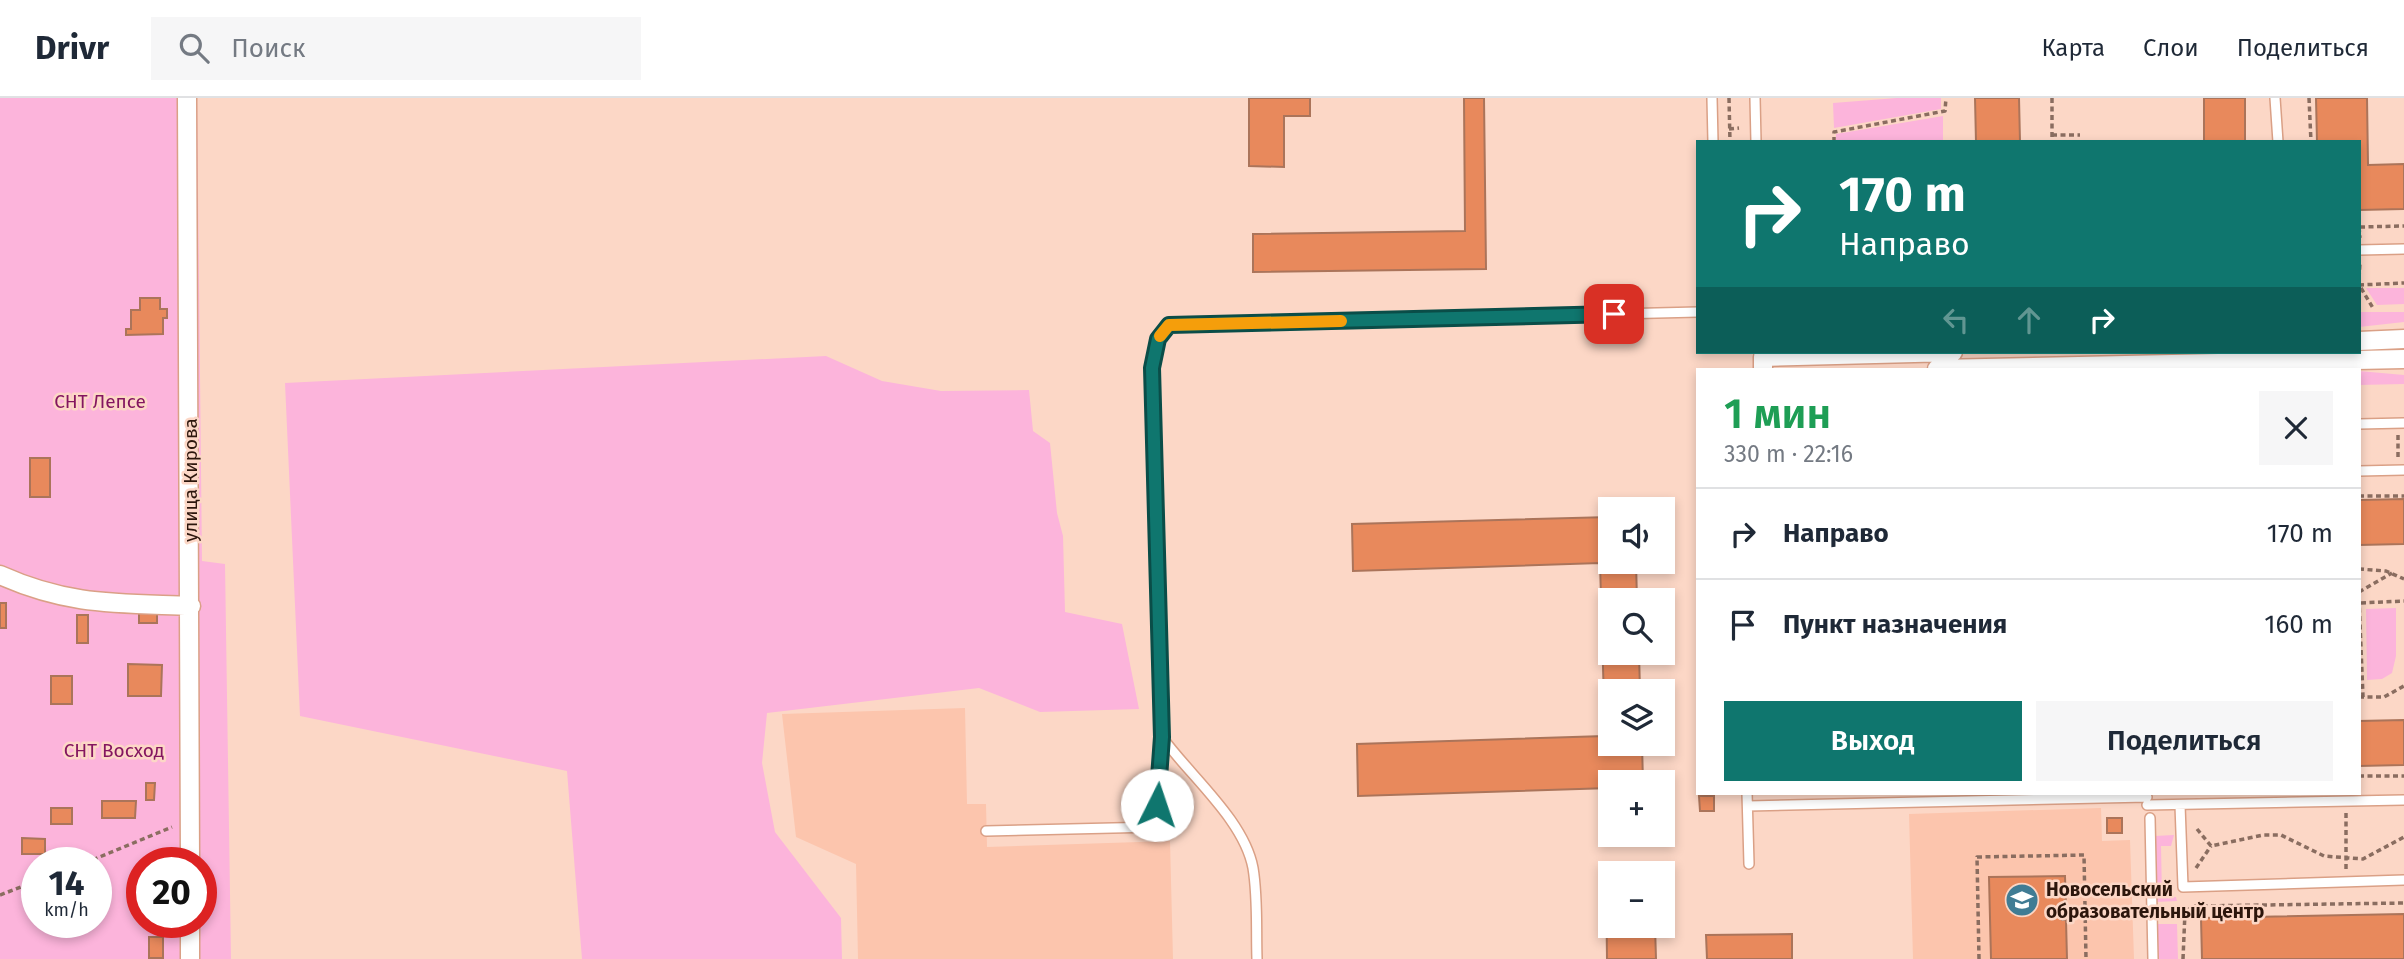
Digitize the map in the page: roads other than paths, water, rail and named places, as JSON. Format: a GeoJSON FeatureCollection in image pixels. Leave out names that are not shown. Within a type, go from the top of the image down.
{"type":"FeatureCollection","features":[{"type":"Feature","properties":{"kind":"street","name":"улица Кирова"},"geometry":{"type":"LineString","coordinates":[[187,98],[190,847]]}},
{"type":"Feature","properties":{"kind":"street"},"geometry":{"type":"LineString","coordinates":[[2361,341],[2404,339]]}},
{"type":"Feature","properties":{"kind":"street"},"geometry":{"type":"LineString","coordinates":[[1763,359],[1899,354]]}},
{"type":"Feature","properties":{"kind":"street"},"geometry":{"type":"LineString","coordinates":[[1966,368],[2287,356],[2404,359]]}},
{"type":"Feature","properties":{"kind":"street"},"geometry":{"type":"LineString","coordinates":[[0,575],[38,592],[81,601],[191,606]]}},
{"type":"Feature","properties":{"kind":"street"},"geometry":{"type":"LineString","coordinates":[[190,938],[190,959]]}},
{"type":"Feature","properties":{"kind":"lane"},"geometry":{"type":"LineString","coordinates":[[1712,98],[1713,140]]}},
{"type":"Feature","properties":{"kind":"lane"},"geometry":{"type":"LineString","coordinates":[[1755,98],[1756,140]]}},
{"type":"Feature","properties":{"kind":"lane"},"geometry":{"type":"LineString","coordinates":[[2275,98],[2278,140]]}},
{"type":"Feature","properties":{"kind":"lane"},"geometry":{"type":"LineString","coordinates":[[2361,254],[2404,249]]}},
{"type":"Feature","properties":{"kind":"lane"},"geometry":{"type":"LineString","coordinates":[[986,831],[1156,827],[1162,737],[1152,368],[1158,339],[1169,325],[1696,312]]}},
{"type":"Feature","properties":{"kind":"lane"},"geometry":{"type":"LineString","coordinates":[[2361,424],[2404,423]]}},
{"type":"Feature","properties":{"kind":"lane"},"geometry":{"type":"LineString","coordinates":[[2361,471],[2401,467]]}},
{"type":"Feature","properties":{"kind":"lane"},"geometry":{"type":"LineString","coordinates":[[1162,737],[1233,823],[1245,844],[1252,866],[1255,892],[1257,959]]}},
{"type":"Feature","properties":{"kind":"lane"},"geometry":{"type":"LineString","coordinates":[[1748,795],[1749,864]]}},
{"type":"Feature","properties":{"kind":"lane"},"geometry":{"type":"LineString","coordinates":[[1748,806],[2147,798],[2180,805],[2404,800]]}},
{"type":"Feature","properties":{"kind":"lane"},"geometry":{"type":"LineString","coordinates":[[2147,798],[2150,818],[2153,959]]}},
{"type":"Feature","properties":{"kind":"lane"},"geometry":{"type":"LineString","coordinates":[[2180,805],[2183,887],[2404,880]]}},
{"type":"Feature","properties":{"kind":"place","name":"Новосельский образовательный центр"},"geometry":{"type":"Point","coordinates":[2022,900]}},
{"type":"Feature","properties":{"kind":"park label","name":"СНТ Лепсе"},"geometry":{"type":"Point","coordinates":[100,401]}},
{"type":"Feature","properties":{"kind":"park label","name":"СНТ Восход"},"geometry":{"type":"Point","coordinates":[114,750]}}]}
